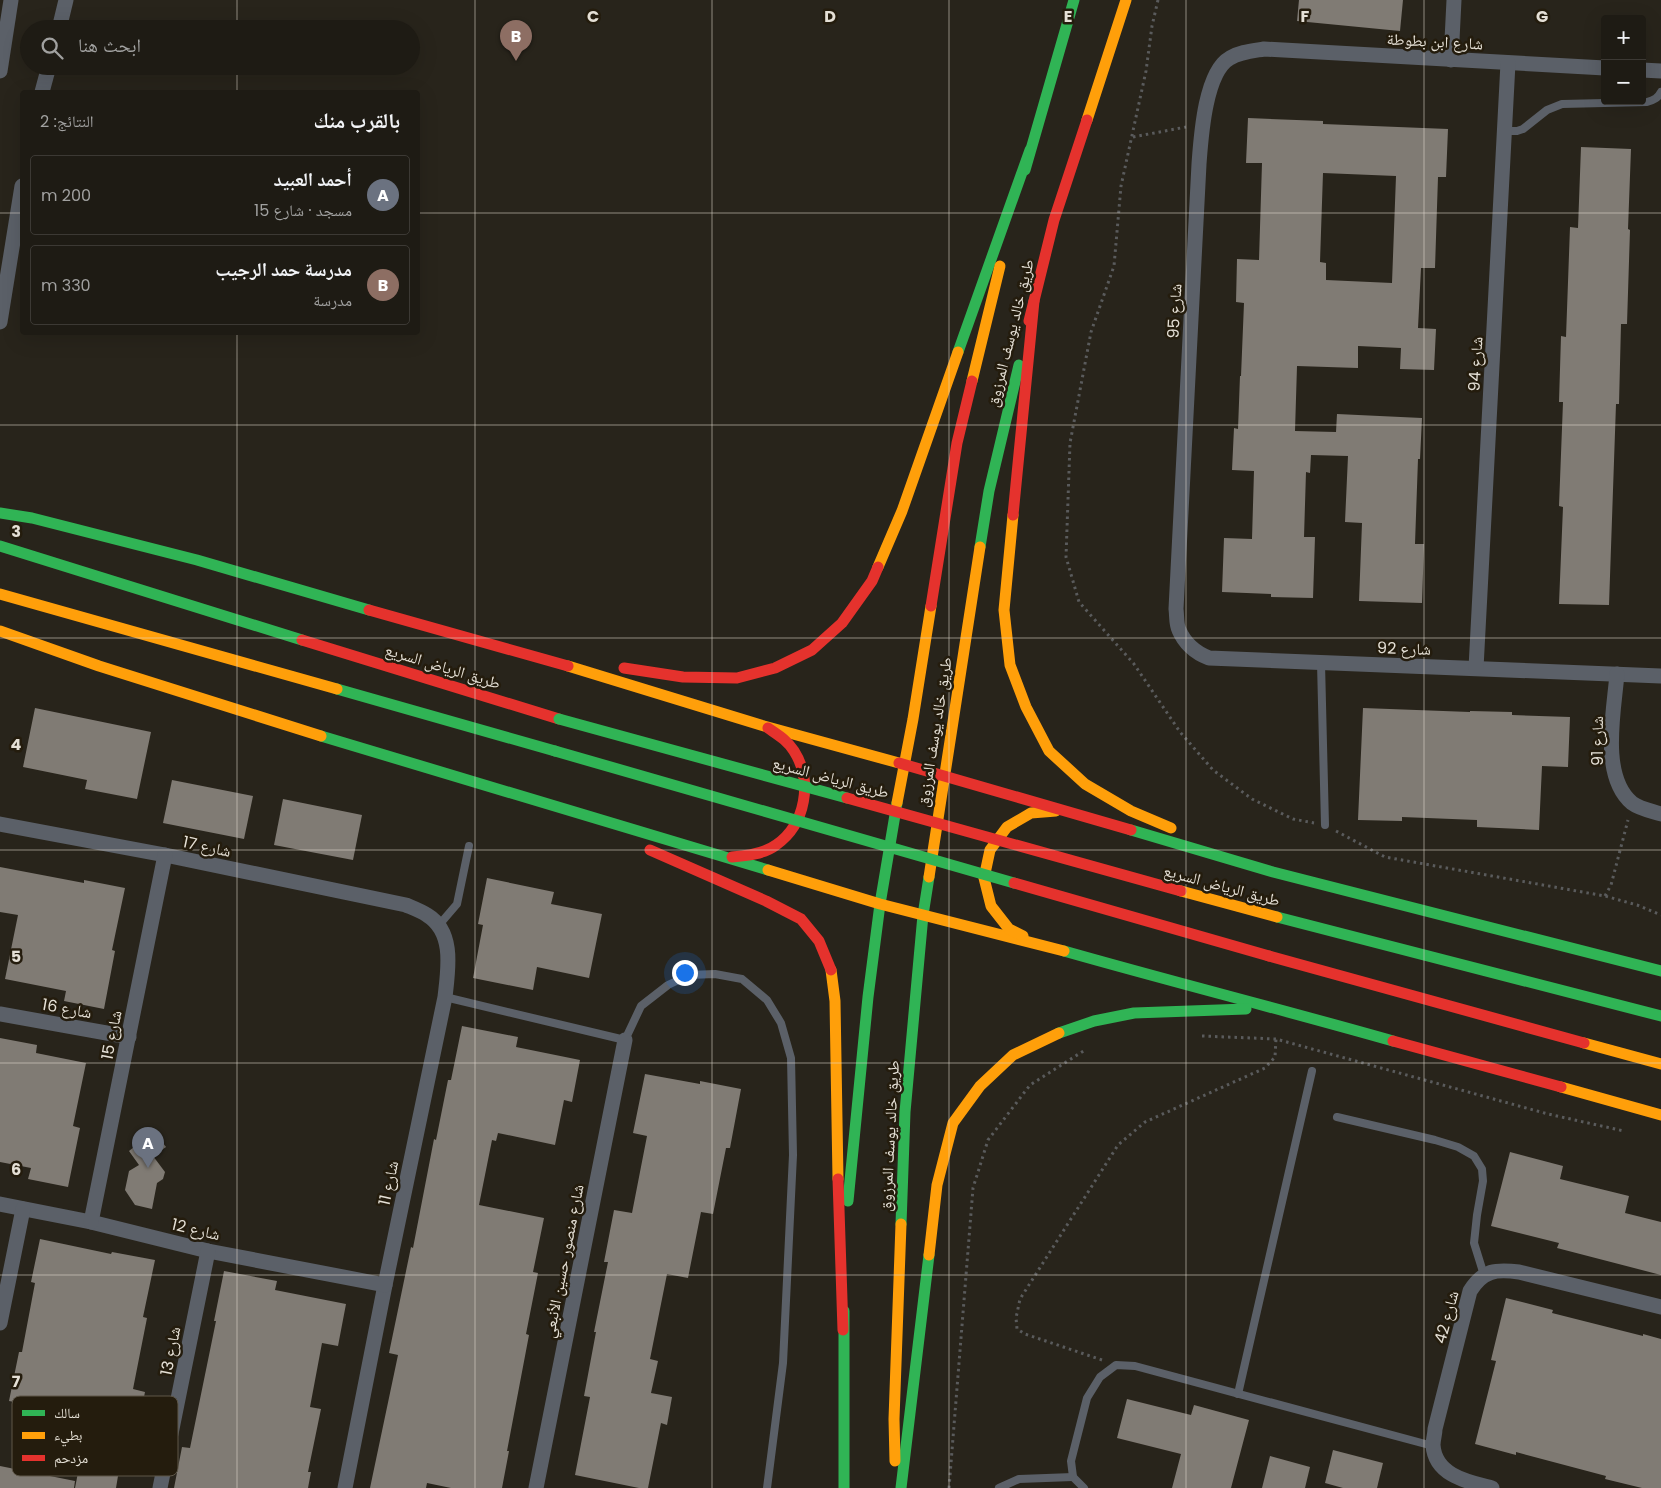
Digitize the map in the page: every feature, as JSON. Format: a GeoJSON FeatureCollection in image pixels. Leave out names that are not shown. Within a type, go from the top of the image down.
{"type":"FeatureCollection","features":[{"type":"Feature","properties":{"kind":"main road","name":"طريق خالد يوسف المرزوق"},"geometry":{"type":"LineString","coordinates":[[844,1488],[843,1330],[848,1196],[866,1002],[880,904],[903,764],[913,719],[956,443],[1030,150],[1074,0]]}},
{"type":"Feature","properties":{"kind":"main road","name":"طريق خالد يوسف المرزوق"},"geometry":{"type":"LineString","coordinates":[[896,1488],[894,1419],[905,1112],[923,915],[943,776],[988,491],[1054,220],[1126,0]]}},
{"type":"Feature","properties":{"kind":"main road"},"geometry":{"type":"LineString","coordinates":[[526,653],[683,677],[737,678],[775,668],[812,650],[842,623],[872,581],[902,510],[1030,150]]}},
{"type":"Feature","properties":{"kind":"main road"},"geometry":{"type":"LineString","coordinates":[[1034,301],[1004,610],[1010,666],[1026,707],[1048,751],[1085,784],[1131,810],[1273,872]]}},
{"type":"Feature","properties":{"kind":"main road"},"geometry":{"type":"LineString","coordinates":[[0,513],[32,518],[197,560],[464,638],[526,653],[764,726],[903,764],[1273,872],[1661,971]]}},
{"type":"Feature","properties":{"kind":"main road","name":"طريق الرياض السريع"},"geometry":{"type":"LineString","coordinates":[[0,546],[559,719],[1277,917],[1661,1016]]}},
{"type":"Feature","properties":{"kind":"main road"},"geometry":{"type":"LineString","coordinates":[[0,594],[1269,956],[1661,1064]]}},
{"type":"Feature","properties":{"kind":"main road"},"geometry":{"type":"LineString","coordinates":[[0,630],[136,677],[310,733],[880,904],[1034,942],[1661,1115]]}},
{"type":"Feature","properties":{"kind":"main road"},"geometry":{"type":"LineString","coordinates":[[728,857],[753,856],[775,846],[792,829],[803,807],[805,783],[799,759],[784,739],[764,726]]}},
{"type":"Feature","properties":{"kind":"main road"},"geometry":{"type":"LineString","coordinates":[[553,807],[624,838]]}},
{"type":"Feature","properties":{"kind":"main road"},"geometry":{"type":"LineString","coordinates":[[1034,942],[1009,929],[991,906],[984,878],[990,850],[1006,827],[1032,813],[1060,811]]}},
{"type":"Feature","properties":{"kind":"main road"},"geometry":{"type":"LineString","coordinates":[[642,846],[766,901],[801,919],[819,941],[832,971],[835,1001],[836,1132],[843,1330]]}},
{"type":"Feature","properties":{"kind":"main road"},"geometry":{"type":"LineString","coordinates":[[901,1488],[937,1185],[953,1123],[980,1086],[1013,1055],[1052,1035],[1094,1021],[1134,1013],[1276,1008]]}},
{"type":"Feature","properties":{"kind":"street"},"geometry":{"type":"LineString","coordinates":[[0,70],[11,0]]}},
{"type":"Feature","properties":{"kind":"street"},"geometry":{"type":"LineString","coordinates":[[61,20],[66,0]]}},
{"type":"Feature","properties":{"kind":"street"},"geometry":{"type":"LineString","coordinates":[[1451,60],[1454,0]]}},
{"type":"Feature","properties":{"kind":"street","name":"شارع ابن بطوطة"},"geometry":{"type":"LineString","coordinates":[[1264,49],[1601,68]]}},
{"type":"Feature","properties":{"kind":"street","name":"شارع 95"},"geometry":{"type":"LineString","coordinates":[[1176,609],[1198,164],[1202,124],[1208,97],[1216,74],[1228,58],[1245,52],[1264,49]]}},
{"type":"Feature","properties":{"kind":"street","name":"شارع 94"},"geometry":{"type":"LineString","coordinates":[[1476,668],[1508,63]]}},
{"type":"Feature","properties":{"kind":"street"},"geometry":{"type":"LineString","coordinates":[[1646,70],[1661,71]]}},
{"type":"Feature","properties":{"kind":"street"},"geometry":{"type":"LineString","coordinates":[[43,90],[47,75]]}},
{"type":"Feature","properties":{"kind":"street"},"geometry":{"type":"LineString","coordinates":[[0,322],[5,261],[20,195]]}},
{"type":"Feature","properties":{"kind":"street","name":"شارع 92"},"geometry":{"type":"LineString","coordinates":[[1176,609],[1178,629],[1187,643],[1197,653],[1209,658],[1661,676]]}},
{"type":"Feature","properties":{"kind":"street","name":"شارع 91"},"geometry":{"type":"LineString","coordinates":[[1617,674],[1611,757],[1614,774],[1622,790],[1633,803]]}},
{"type":"Feature","properties":{"kind":"street"},"geometry":{"type":"LineString","coordinates":[[1633,803],[1661,814]]}},
{"type":"Feature","properties":{"kind":"street","name":"شارع 17"},"geometry":{"type":"LineString","coordinates":[[0,824],[165,855],[406,905],[427,915],[439,924]]}},
{"type":"Feature","properties":{"kind":"street","name":"شارع 15"},"geometry":{"type":"LineString","coordinates":[[91,1222],[165,855]]}},
{"type":"Feature","properties":{"kind":"street","name":"شارع 11"},"geometry":{"type":"LineString","coordinates":[[345,1488],[385,1285],[446,997],[449,960],[445,939],[439,924]]}},
{"type":"Feature","properties":{"kind":"street","name":"شارع 16"},"geometry":{"type":"LineString","coordinates":[[0,1014],[129,1037]]}},
{"type":"Feature","properties":{"kind":"street","name":"شارع منصور حسين الأنبعي"},"geometry":{"type":"LineString","coordinates":[[536,1488],[625,1040]]}},
{"type":"Feature","properties":{"kind":"street","name":"شارع 12"},"geometry":{"type":"LineString","coordinates":[[0,1204],[91,1222],[208,1251],[385,1285]]}},
{"type":"Feature","properties":{"kind":"street"},"geometry":{"type":"LineString","coordinates":[[0,1323],[23,1209]]}},
{"type":"Feature","properties":{"kind":"street","name":"شارع 13"},"geometry":{"type":"LineString","coordinates":[[178,1399],[208,1251]]}},
{"type":"Feature","properties":{"kind":"street"},"geometry":{"type":"LineString","coordinates":[[1484,1275],[1506,1270],[1519,1272],[1661,1307]]}},
{"type":"Feature","properties":{"kind":"street","name":"شارع 42"},"geometry":{"type":"LineString","coordinates":[[1433,1446],[1435,1429],[1470,1291],[1477,1280],[1484,1275]]}},
{"type":"Feature","properties":{"kind":"street"},"geometry":{"type":"LineString","coordinates":[[1433,1446],[1440,1463],[1453,1476],[1464,1481],[1492,1488]]}},
{"type":"Feature","properties":{"kind":"lane"},"geometry":{"type":"LineString","coordinates":[[1504,131],[1517,131],[1547,110],[1562,104],[1647,102],[1653,100],[1661,92]]}},
{"type":"Feature","properties":{"kind":"lane"},"geometry":{"type":"LineString","coordinates":[[1321,663],[1325,825]]}},
{"type":"Feature","properties":{"kind":"lane"},"geometry":{"type":"LineString","coordinates":[[439,924],[457,904],[469,846]]}},
{"type":"Feature","properties":{"kind":"lane"},"geometry":{"type":"LineString","coordinates":[[446,997],[625,1040],[641,1006],[668,985],[689,975],[715,974],[742,979],[767,1000],[781,1023],[791,1058],[794,1155],[783,1363],[767,1488]]}},
{"type":"Feature","properties":{"kind":"lane"},"geometry":{"type":"LineString","coordinates":[[1238,1394],[1312,1070]]}},
{"type":"Feature","properties":{"kind":"lane"},"geometry":{"type":"LineString","coordinates":[[1337,1117],[1435,1140],[1458,1147],[1474,1156],[1482,1169],[1483,1181],[1474,1243],[1484,1275]]}},
{"type":"Feature","properties":{"kind":"lane"},"geometry":{"type":"LineString","coordinates":[[1084,1488],[1072,1477],[1071,1461],[1087,1398],[1100,1377],[1116,1365],[1135,1366],[1433,1446]]}},
{"type":"Feature","properties":{"kind":"lane"},"geometry":{"type":"LineString","coordinates":[[999,1488],[1019,1479],[1072,1477]]}},
{"type":"Feature","properties":{"kind":"path"},"geometry":{"type":"LineString","coordinates":[[1158,0],[1152,26],[1146,71],[1122,186],[1114,266],[1091,332],[1070,443],[1066,557],[1079,602],[1134,664],[1180,732],[1213,770],[1252,799],[1293,819],[1325,825],[1385,857],[1605,896],[1661,916]]}},
{"type":"Feature","properties":{"kind":"path"},"geometry":{"type":"LineString","coordinates":[[1133,137],[1202,124]]}},
{"type":"Feature","properties":{"kind":"path"},"geometry":{"type":"LineString","coordinates":[[1605,896],[1611,885],[1633,803]]}},
{"type":"Feature","properties":{"kind":"path"},"geometry":{"type":"LineString","coordinates":[[1202,1036],[1276,1039],[1548,1114],[1633,1133]]}},
{"type":"Feature","properties":{"kind":"path"},"geometry":{"type":"LineString","coordinates":[[1116,1365],[1025,1334],[1017,1328],[1016,1318],[1020,1299],[1118,1145],[1145,1122],[1265,1068],[1275,1057],[1276,1039]]}},
{"type":"Feature","properties":{"kind":"path"},"geometry":{"type":"LineString","coordinates":[[949,1488],[973,1188],[988,1140],[1030,1085],[1087,1048]]}},
{"type":"Feature","properties":{"kind":"building"},"geometry":{"type":"Polygon","coordinates":[[[1299,0],[1403,0],[1400,31],[1297,21],[1299,0]]]}},
{"type":"Feature","properties":{"kind":"building"},"geometry":{"type":"Polygon","coordinates":[[[1248,118],[1323,121],[1323,124],[1448,129],[1446,177],[1438,177],[1435,268],[1421,268],[1418,328],[1436,329],[1434,370],[1400,369],[1401,348],[1358,346],[1358,368],[1297,366],[1295,431],[1336,432],[1337,414],[1422,418],[1420,459],[1418,459],[1415,544],[1424,544],[1422,603],[1359,601],[1362,523],[1345,522],[1348,456],[1311,455],[1310,473],[1306,472],[1304,537],[1315,537],[1313,598],[1271,597],[1271,594],[1222,592],[1224,538],[1252,539],[1254,471],[1232,470],[1234,428],[1238,429],[1244,303],[1236,302],[1237,259],[1259,260],[1262,163],[1246,163],[1248,118]],[[1323,173],[1320,262],[1326,263],[1326,280],[1392,283],[1396,176],[1323,173]]]}},
{"type":"Feature","properties":{"kind":"building"},"geometry":{"type":"Polygon","coordinates":[[[1581,147],[1631,149],[1627,324],[1621,324],[1619,404],[1616,404],[1609,605],[1559,604],[1563,507],[1559,506],[1563,402],[1559,402],[1561,336],[1566,337],[1570,227],[1578,228],[1581,147]]]}},
{"type":"Feature","properties":{"kind":"building"},"geometry":{"type":"Polygon","coordinates":[[[35,708],[151,732],[137,799],[85,789],[87,780],[23,767],[35,708]]]}},
{"type":"Feature","properties":{"kind":"building"},"geometry":{"type":"Polygon","coordinates":[[[1363,708],[1512,712],[1512,715],[1570,717],[1568,767],[1542,766],[1539,830],[1477,827],[1477,820],[1402,817],[1402,821],[1358,820],[1363,708]]]}},
{"type":"Feature","properties":{"kind":"building"},"geometry":{"type":"Polygon","coordinates":[[[172,780],[253,796],[244,839],[163,823],[172,780]]]}},
{"type":"Feature","properties":{"kind":"building"},"geometry":{"type":"Polygon","coordinates":[[[283,799],[362,815],[353,860],[274,845],[283,799]]]}},
{"type":"Feature","properties":{"kind":"building"},"geometry":{"type":"Polygon","coordinates":[[[0,867],[84,883],[84,880],[125,888],[112,950],[115,951],[104,1009],[64,1001],[66,991],[5,979],[18,915],[0,912],[0,867]]]}},
{"type":"Feature","properties":{"kind":"building"},"geometry":{"type":"Polygon","coordinates":[[[487,878],[554,892],[551,904],[602,914],[589,978],[537,967],[533,990],[473,978],[483,925],[478,924],[487,878]]]}},
{"type":"Feature","properties":{"kind":"building"},"geometry":{"type":"Polygon","coordinates":[[[462,1026],[518,1037],[516,1047],[580,1060],[572,1102],[564,1100],[555,1145],[498,1133],[496,1141],[492,1140],[479,1205],[544,1218],[533,1272],[538,1273],[526,1334],[529,1335],[507,1451],[509,1451],[502,1488],[451,1488],[427,1483],[426,1488],[370,1488],[398,1355],[389,1353],[411,1247],[413,1248],[434,1139],[436,1140],[448,1080],[451,1080],[462,1026]]]}},
{"type":"Feature","properties":{"kind":"building"},"geometry":{"type":"Polygon","coordinates":[[[0,1038],[37,1045],[36,1053],[86,1063],[73,1126],[80,1128],[68,1187],[28,1179],[31,1168],[0,1162],[0,1038]]]}},
{"type":"Feature","properties":{"kind":"building"},"geometry":{"type":"Polygon","coordinates":[[[645,1074],[700,1084],[700,1081],[741,1089],[730,1148],[726,1148],[713,1214],[701,1212],[688,1278],[667,1274],[650,1359],[658,1361],[651,1393],[672,1397],[667,1425],[661,1423],[648,1488],[639,1488],[575,1475],[590,1397],[584,1396],[608,1262],[604,1262],[614,1210],[632,1213],[647,1136],[633,1133],[645,1074]]]}},
{"type":"Feature","properties":{"kind":"building"},"geometry":{"type":"Polygon","coordinates":[[[154,1131],[166,1147],[153,1156],[165,1172],[163,1179],[157,1183],[152,1209],[135,1205],[125,1190],[129,1171],[139,1165],[129,1151],[154,1131]]]}},
{"type":"Feature","properties":{"kind":"building"},"geometry":{"type":"Polygon","coordinates":[[[1510,1152],[1563,1166],[1560,1179],[1629,1196],[1625,1213],[1661,1222],[1661,1275],[1557,1248],[1559,1243],[1491,1226],[1510,1152]]]}},
{"type":"Feature","properties":{"kind":"building"},"geometry":{"type":"Polygon","coordinates":[[[40,1239],[111,1254],[112,1252],[155,1260],[143,1317],[147,1318],[133,1389],[145,1392],[144,1396],[12,1396],[12,1402],[9,1401],[19,1352],[22,1352],[35,1283],[31,1282],[40,1239]]]}},
{"type":"Feature","properties":{"kind":"building"},"geometry":{"type":"Polygon","coordinates":[[[224,1271],[277,1281],[275,1290],[346,1304],[338,1346],[322,1343],[310,1407],[321,1409],[308,1472],[311,1472],[308,1488],[174,1488],[176,1476],[178,1476],[182,1447],[190,1448],[216,1321],[214,1321],[224,1271]]]}},
{"type":"Feature","properties":{"kind":"building"},"geometry":{"type":"Polygon","coordinates":[[[1506,1298],[1553,1310],[1552,1313],[1661,1339],[1661,1488],[1642,1488],[1605,1479],[1606,1476],[1516,1452],[1516,1455],[1475,1444],[1496,1361],[1491,1360],[1506,1298]]]}},
{"type":"Feature","properties":{"kind":"building"},"geometry":{"type":"Polygon","coordinates":[[[1127,1399],[1191,1415],[1194,1405],[1249,1420],[1231,1488],[1172,1488],[1181,1454],[1117,1438],[1127,1399]]]}},
{"type":"Feature","properties":{"kind":"building"},"geometry":{"type":"Polygon","coordinates":[[[1333,1450],[1383,1463],[1377,1488],[1343,1488],[1325,1483],[1333,1450]]]}},
{"type":"Feature","properties":{"kind":"building"},"geometry":{"type":"Polygon","coordinates":[[[1270,1456],[1310,1467],[1305,1488],[1262,1488],[1270,1456]]]}},
{"type":"Feature","properties":{"kind":"building"},"geometry":{"type":"Polygon","coordinates":[[[0,1466],[12,1468],[12,1476],[50,1476],[75,1481],[74,1488],[0,1488],[0,1466]]]}},
{"type":"Feature","properties":{"kind":"building"},"geometry":{"type":"Polygon","coordinates":[[[77,1476],[118,1476],[116,1488],[75,1488],[77,1476]]]}},
{"type":"Feature","properties":{"kind":"traffic: fast"},"geometry":{"type":"LineString","coordinates":[[1025,170],[1074,0]]}},
{"type":"Feature","properties":{"kind":"traffic: fast"},"geometry":{"type":"LineString","coordinates":[[958,352],[1030,150]]}},
{"type":"Feature","properties":{"kind":"traffic: fast"},"geometry":{"type":"LineString","coordinates":[[980,547],[989,491],[1019,365]]}},
{"type":"Feature","properties":{"kind":"traffic: fast"},"geometry":{"type":"LineString","coordinates":[[0,513],[32,518],[197,560],[369,610]]}},
{"type":"Feature","properties":{"kind":"traffic: fast"},"geometry":{"type":"LineString","coordinates":[[0,546],[302,640]]}},
{"type":"Feature","properties":{"kind":"traffic: fast"},"geometry":{"type":"LineString","coordinates":[[337,689],[555,751]]}},
{"type":"Feature","properties":{"kind":"traffic: fast"},"geometry":{"type":"LineString","coordinates":[[559,719],[847,798]]}},
{"type":"Feature","properties":{"kind":"traffic: fast"},"geometry":{"type":"LineString","coordinates":[[321,736],[768,870]]}},
{"type":"Feature","properties":{"kind":"traffic: fast"},"geometry":{"type":"LineString","coordinates":[[555,751],[1014,883]]}},
{"type":"Feature","properties":{"kind":"traffic: fast"},"geometry":{"type":"LineString","coordinates":[[848,1201],[868,997],[880,904],[897,803]]}},
{"type":"Feature","properties":{"kind":"traffic: fast"},"geometry":{"type":"LineString","coordinates":[[1131,830],[1273,872],[1661,971]]}},
{"type":"Feature","properties":{"kind":"traffic: fast"},"geometry":{"type":"LineString","coordinates":[[901,1224],[905,1112],[923,915],[929,877]]}},
{"type":"Feature","properties":{"kind":"traffic: fast"},"geometry":{"type":"LineString","coordinates":[[1277,917],[1661,1016]]}},
{"type":"Feature","properties":{"kind":"traffic: fast"},"geometry":{"type":"LineString","coordinates":[[1064,951],[1393,1041]]}},
{"type":"Feature","properties":{"kind":"traffic: fast"},"geometry":{"type":"LineString","coordinates":[[1059,1033],[1094,1021],[1134,1013],[1246,1009]]}},
{"type":"Feature","properties":{"kind":"traffic: fast"},"geometry":{"type":"LineString","coordinates":[[901,1488],[929,1255]]}},
{"type":"Feature","properties":{"kind":"traffic: fast"},"geometry":{"type":"LineString","coordinates":[[844,1311],[844,1488]]}},
{"type":"Feature","properties":{"kind":"traffic: slow"},"geometry":{"type":"LineString","coordinates":[[1087,120],[1126,0]]}},
{"type":"Feature","properties":{"kind":"traffic: slow"},"geometry":{"type":"LineString","coordinates":[[972,381],[1000,266]]}},
{"type":"Feature","properties":{"kind":"traffic: slow"},"geometry":{"type":"LineString","coordinates":[[878,567],[902,511],[958,352]]}},
{"type":"Feature","properties":{"kind":"traffic: slow"},"geometry":{"type":"LineString","coordinates":[[1013,515],[1004,610],[1010,665],[1026,707],[1049,751],[1085,784],[1131,811],[1171,828]]}},
{"type":"Feature","properties":{"kind":"traffic: slow"},"geometry":{"type":"LineString","coordinates":[[929,877],[980,547]]}},
{"type":"Feature","properties":{"kind":"traffic: slow"},"geometry":{"type":"LineString","coordinates":[[0,594],[337,689]]}},
{"type":"Feature","properties":{"kind":"traffic: slow"},"geometry":{"type":"LineString","coordinates":[[897,803],[931,606]]}},
{"type":"Feature","properties":{"kind":"traffic: slow"},"geometry":{"type":"LineString","coordinates":[[0,631],[99,666],[321,736]]}},
{"type":"Feature","properties":{"kind":"traffic: slow"},"geometry":{"type":"LineString","coordinates":[[568,666],[764,726],[899,763]]}},
{"type":"Feature","properties":{"kind":"traffic: slow"},"geometry":{"type":"LineString","coordinates":[[1023,936],[1009,929],[991,906],[984,878],[990,850],[1007,827],[1031,813],[1056,811]]}},
{"type":"Feature","properties":{"kind":"traffic: slow"},"geometry":{"type":"LineString","coordinates":[[768,870],[880,904],[1064,951]]}},
{"type":"Feature","properties":{"kind":"traffic: slow"},"geometry":{"type":"LineString","coordinates":[[1181,891],[1277,917]]}},
{"type":"Feature","properties":{"kind":"traffic: slow"},"geometry":{"type":"LineString","coordinates":[[831,970],[835,1001],[838,1179]]}},
{"type":"Feature","properties":{"kind":"traffic: slow"},"geometry":{"type":"LineString","coordinates":[[929,1255],[937,1185],[953,1123],[980,1086],[1013,1055],[1059,1033]]}},
{"type":"Feature","properties":{"kind":"traffic: slow"},"geometry":{"type":"LineString","coordinates":[[1584,1043],[1661,1064]]}},
{"type":"Feature","properties":{"kind":"traffic: slow"},"geometry":{"type":"LineString","coordinates":[[1561,1087],[1661,1115]]}},
{"type":"Feature","properties":{"kind":"traffic: slow"},"geometry":{"type":"LineString","coordinates":[[895,1461],[894,1419],[901,1224]]}},
{"type":"Feature","properties":{"kind":"traffic: jam"},"geometry":{"type":"LineString","coordinates":[[1029,321],[1054,220],[1087,120]]}},
{"type":"Feature","properties":{"kind":"traffic: jam"},"geometry":{"type":"LineString","coordinates":[[1013,515],[1034,301]]}},
{"type":"Feature","properties":{"kind":"traffic: jam"},"geometry":{"type":"LineString","coordinates":[[931,606],[957,443],[972,381]]}},
{"type":"Feature","properties":{"kind":"traffic: jam"},"geometry":{"type":"LineString","coordinates":[[624,668],[683,677],[737,678],[775,668],[812,650],[842,623],[872,581],[878,567]]}},
{"type":"Feature","properties":{"kind":"traffic: jam"},"geometry":{"type":"LineString","coordinates":[[369,610],[568,666]]}},
{"type":"Feature","properties":{"kind":"traffic: jam"},"geometry":{"type":"LineString","coordinates":[[302,640],[559,719]]}},
{"type":"Feature","properties":{"kind":"traffic: jam"},"geometry":{"type":"LineString","coordinates":[[732,857],[755,854],[766,851],[776,845],[794,826],[800,814],[805,788],[800,763],[788,744],[768,728]]}},
{"type":"Feature","properties":{"kind":"traffic: jam"},"geometry":{"type":"LineString","coordinates":[[899,763],[1131,830]]}},
{"type":"Feature","properties":{"kind":"traffic: jam"},"geometry":{"type":"LineString","coordinates":[[847,798],[1181,891]]}},
{"type":"Feature","properties":{"kind":"traffic: jam"},"geometry":{"type":"LineString","coordinates":[[650,850],[766,901],[801,919],[819,941],[831,970]]}},
{"type":"Feature","properties":{"kind":"traffic: jam"},"geometry":{"type":"LineString","coordinates":[[1014,883],[1269,956]]}},
{"type":"Feature","properties":{"kind":"traffic: jam"},"geometry":{"type":"LineString","coordinates":[[1269,956],[1584,1043]]}},
{"type":"Feature","properties":{"kind":"traffic: jam"},"geometry":{"type":"LineString","coordinates":[[1393,1041],[1561,1087]]}},
{"type":"Feature","properties":{"kind":"traffic: jam"},"geometry":{"type":"LineString","coordinates":[[838,1179],[843,1330]]}},
{"type":"Feature","properties":{"kind":"place","name":"مدرسة حمد الرجيب"},"geometry":{"type":"Point","coordinates":[516,61]}},
{"type":"Feature","properties":{"kind":"place","name":"أحمد العبيد"},"geometry":{"type":"Point","coordinates":[148,1168]}}]}
